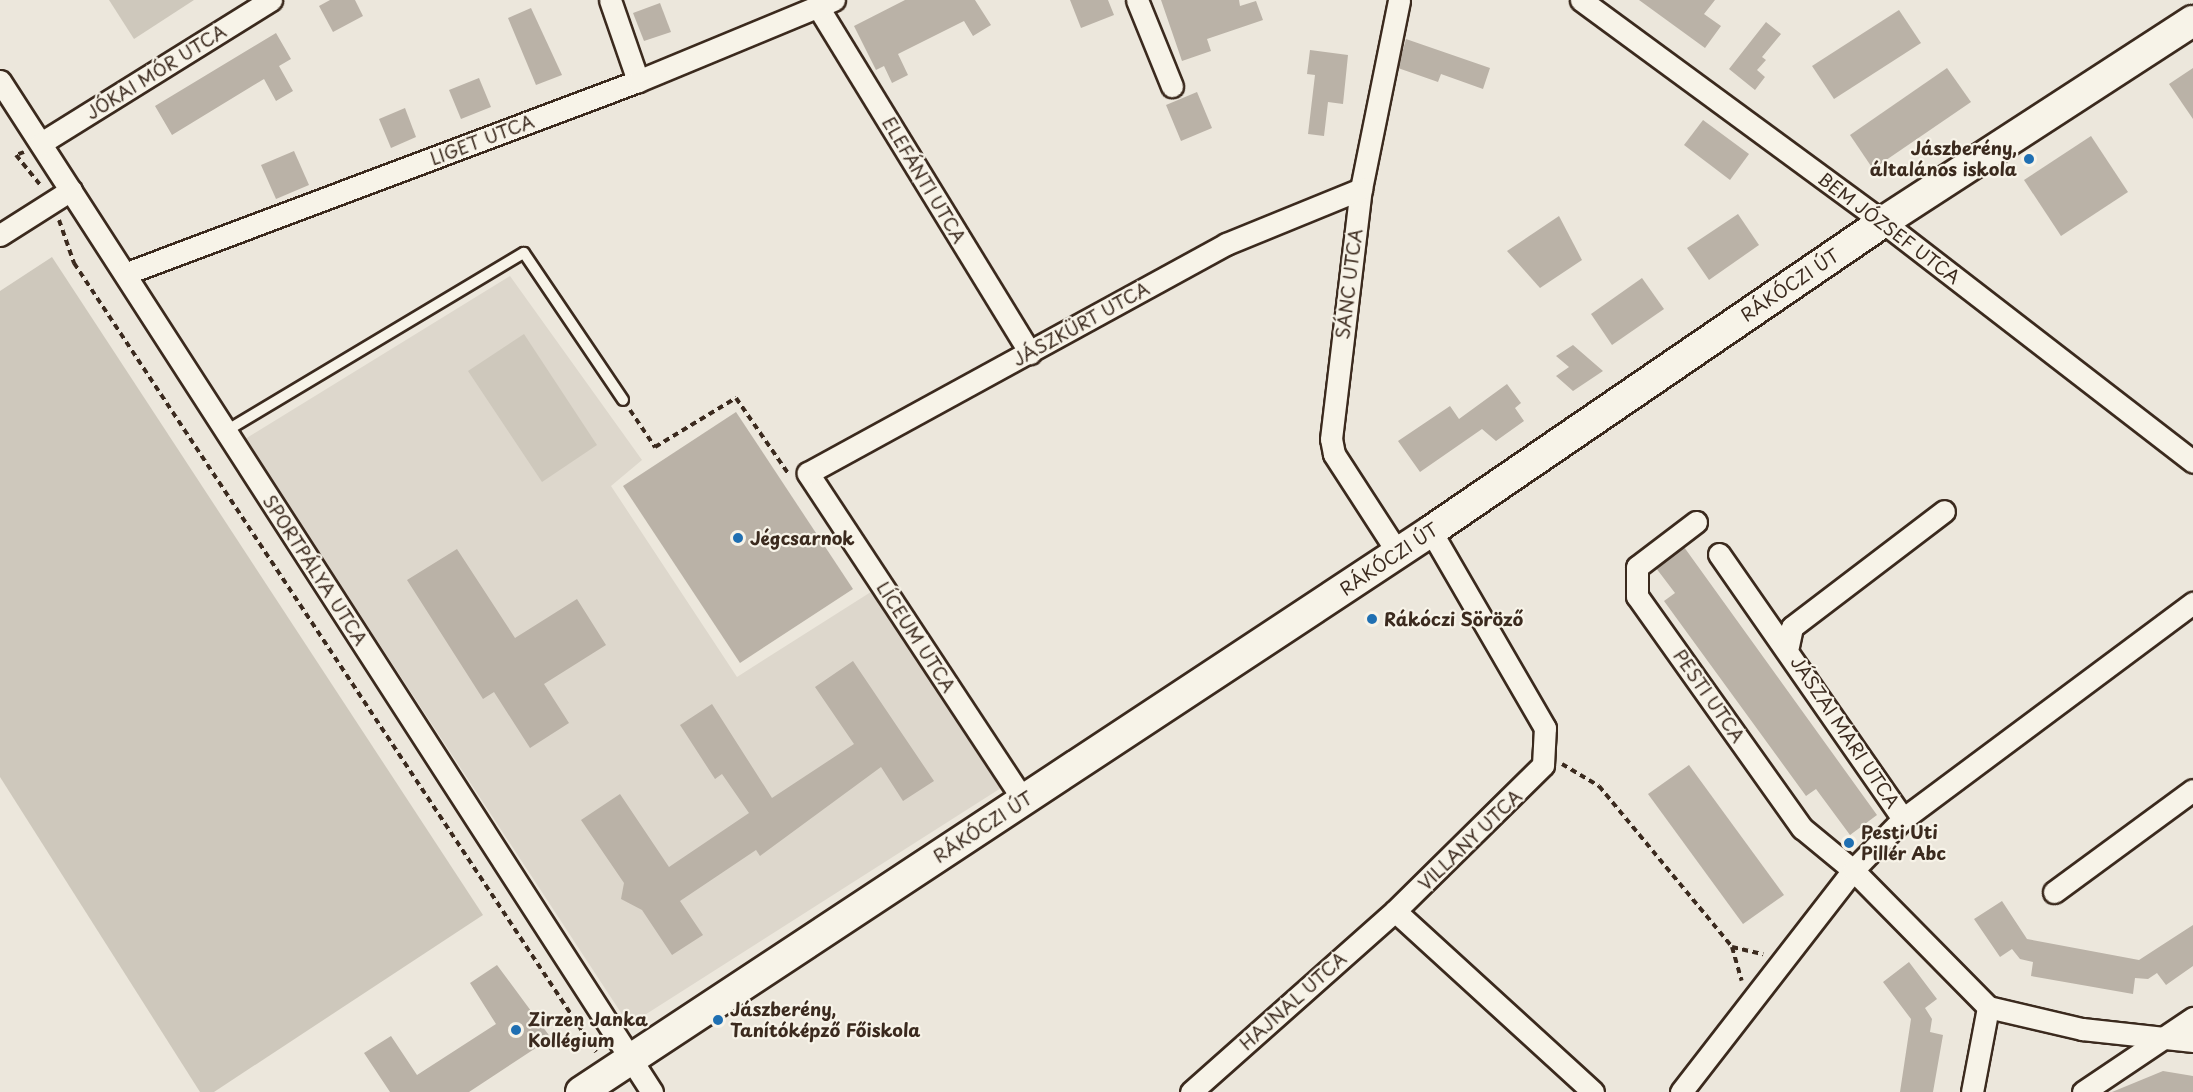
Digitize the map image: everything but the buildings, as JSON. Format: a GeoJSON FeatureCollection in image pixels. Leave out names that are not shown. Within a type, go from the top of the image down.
{"type":"FeatureCollection","features":[{"type":"Feature","properties":{"kind":"street","name":"JÓKAI MÓR UTCA"},"geometry":{"type":"LineString","coordinates":[[41,143],[271,0]]}},
{"type":"Feature","properties":{"kind":"street"},"geometry":{"type":"LineString","coordinates":[[610,0],[638,81]]}},
{"type":"Feature","properties":{"kind":"street"},"geometry":{"type":"LineString","coordinates":[[1137,0],[1172,86]]}},
{"type":"Feature","properties":{"kind":"street","name":"SÁNC UTCA"},"geometry":{"type":"LineString","coordinates":[[1398,553],[1334,454],[1331,439],[1361,189],[1400,0]]}},
{"type":"Feature","properties":{"kind":"street","name":"BEM JÓZSEF UTCA"},"geometry":{"type":"LineString","coordinates":[[1581,0],[1883,222],[2193,462]]}},
{"type":"Feature","properties":{"kind":"street","name":"LIGET UTCA"},"geometry":{"type":"LineString","coordinates":[[127,273],[638,81],[826,3]]}},
{"type":"Feature","properties":{"kind":"street","name":"ELEFÁNTI UTCA"},"geometry":{"type":"LineString","coordinates":[[826,3],[1030,353]]}},
{"type":"Feature","properties":{"kind":"street","name":"RÁKÓCZI ÚT"},"geometry":{"type":"LineString","coordinates":[[581,1092],[1431,531],[1883,222],[2193,21]]}},
{"type":"Feature","properties":{"kind":"street","name":"SPORTPÁLYA UTCA"},"geometry":{"type":"LineString","coordinates":[[0,81],[127,273],[226,431],[652,1092]]}},
{"type":"Feature","properties":{"kind":"street","name":"JÁSZKÜRT UTCA"},"geometry":{"type":"LineString","coordinates":[[801,477],[1227,244],[1361,189]]}},
{"type":"Feature","properties":{"kind":"street"},"geometry":{"type":"LineString","coordinates":[[0,235],[71,190]]}},
{"type":"Feature","properties":{"kind":"street","name":"LÍCEUM UTCA"},"geometry":{"type":"LineString","coordinates":[[801,477],[1024,801]]}},
{"type":"Feature","properties":{"kind":"street","name":"JÁSZAI MARI UTCA"},"geometry":{"type":"LineString","coordinates":[[1788,646],[1792,627],[1944,511]]}},
{"type":"Feature","properties":{"kind":"street","name":"PESTI UTCA"},"geometry":{"type":"LineString","coordinates":[[1696,522],[1637,567],[1637,596],[1802,828],[1853,870]]}},
{"type":"Feature","properties":{"kind":"street"},"geometry":{"type":"LineString","coordinates":[[1431,531],[1545,728],[1546,755]]}},
{"type":"Feature","properties":{"kind":"street","name":"JÁSZAI MARI UTCA"},"geometry":{"type":"LineString","coordinates":[[1719,554],[1788,646],[1903,819]]}},
{"type":"Feature","properties":{"kind":"street"},"geometry":{"type":"LineString","coordinates":[[1681,1092],[1853,870],[1903,819],[2193,603]]}},
{"type":"Feature","properties":{"kind":"street","name":"VILLANY UTCA"},"geometry":{"type":"LineString","coordinates":[[1395,911],[1534,778],[1546,755]]}},
{"type":"Feature","properties":{"kind":"street"},"geometry":{"type":"LineString","coordinates":[[2054,892],[2193,790]]}},
{"type":"Feature","properties":{"kind":"street"},"geometry":{"type":"LineString","coordinates":[[1853,870],[1988,1007],[2082,1029],[2168,1035],[2193,1041]]}},
{"type":"Feature","properties":{"kind":"street"},"geometry":{"type":"LineString","coordinates":[[1395,911],[1593,1092]]}},
{"type":"Feature","properties":{"kind":"street","name":"HAJNAL UTCA"},"geometry":{"type":"LineString","coordinates":[[1191,1092],[1395,911]]}},
{"type":"Feature","properties":{"kind":"street"},"geometry":{"type":"LineString","coordinates":[[1972,1092],[1988,1007]]}},
{"type":"Feature","properties":{"kind":"street"},"geometry":{"type":"LineString","coordinates":[[2083,1092],[2193,1018]]}},
{"type":"Feature","properties":{"kind":"lane"},"geometry":{"type":"LineString","coordinates":[[226,431],[524,253],[623,400]]}},
{"type":"Feature","properties":{"kind":"path"},"geometry":{"type":"LineString","coordinates":[[41,143],[16,155],[52,202],[74,263],[592,1045]]}},
{"type":"Feature","properties":{"kind":"path"},"geometry":{"type":"LineString","coordinates":[[623,400],[655,447],[736,398],[801,477]]}},
{"type":"Feature","properties":{"kind":"path"},"geometry":{"type":"LineString","coordinates":[[1546,755],[1599,786],[1732,947],[1748,1004]]}},
{"type":"Feature","properties":{"kind":"path"},"geometry":{"type":"LineString","coordinates":[[1732,947],[1784,958]]}},
{"type":"Feature","properties":{"kind":"shaded area"},"geometry":{"type":"Polygon","coordinates":[[[109,0],[194,0],[134,39],[109,0]]]}},
{"type":"Feature","properties":{"kind":"shaded area"},"geometry":{"type":"Polygon","coordinates":[[[52,257],[483,915],[214,1092],[200,1092],[0,777],[0,291],[52,257]]]}},
{"type":"Feature","properties":{"kind":"shaded area"},"geometry":{"type":"Polygon","coordinates":[[[510,276],[642,460],[611,486],[737,677],[874,590],[1001,788],[629,1025],[245,439],[510,276]]]}},
{"type":"Feature","properties":{"kind":"shaded area"},"geometry":{"type":"Polygon","coordinates":[[[524,334],[597,445],[542,482],[468,371],[524,334]]]}},
{"type":"Feature","properties":{"kind":"place","name":"Jászberény, általános iskola"},"geometry":{"type":"Point","coordinates":[2029,159]}},
{"type":"Feature","properties":{"kind":"place","name":"Jégcsarnok"},"geometry":{"type":"Point","coordinates":[738,538]}},
{"type":"Feature","properties":{"kind":"place","name":"Rákóczi Söröző"},"geometry":{"type":"Point","coordinates":[1372,619]}},
{"type":"Feature","properties":{"kind":"place","name":"Pesti Uti Pillér Abc"},"geometry":{"type":"Point","coordinates":[1849,843]}},
{"type":"Feature","properties":{"kind":"place","name":"Jászberény, Tanítóképző Főiskola"},"geometry":{"type":"Point","coordinates":[718,1020]}},
{"type":"Feature","properties":{"kind":"place","name":"Zirzen Janka Kollégium"},"geometry":{"type":"Point","coordinates":[516,1030]}}]}
